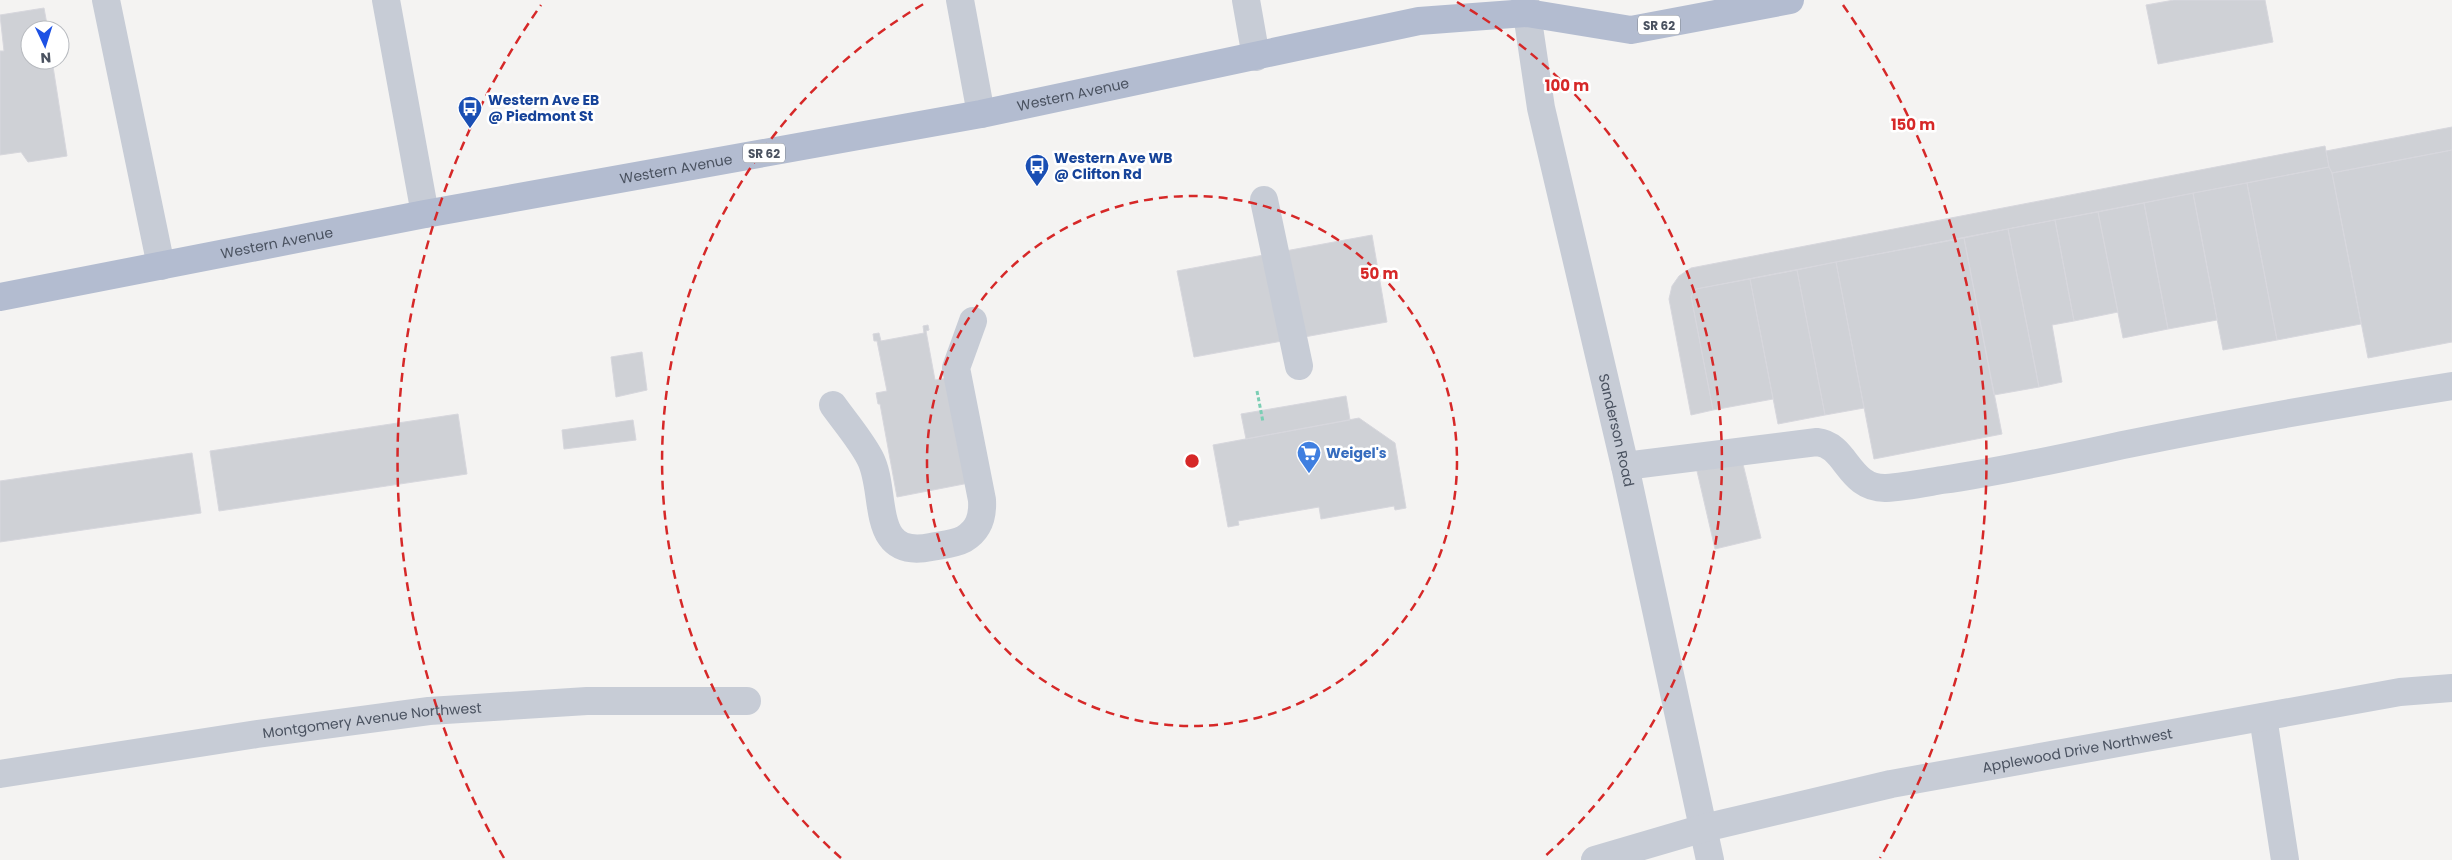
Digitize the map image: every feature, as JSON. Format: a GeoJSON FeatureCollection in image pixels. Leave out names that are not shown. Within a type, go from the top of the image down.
{"type":"FeatureCollection","features":[{"type":"Feature","properties":{"kind":"main road","name":"Western Avenue"},"geometry":{"type":"LineString","coordinates":[[0,297],[425,214],[981,114],[1419,22],[1534,4],[1631,30],[1790,0]]}},
{"type":"Feature","properties":{"kind":"street"},"geometry":{"type":"LineString","coordinates":[[106,0],[160,266]]}},
{"type":"Feature","properties":{"kind":"street"},"geometry":{"type":"LineString","coordinates":[[386,0],[425,214]]}},
{"type":"Feature","properties":{"kind":"street"},"geometry":{"type":"LineString","coordinates":[[960,0],[981,114]]}},
{"type":"Feature","properties":{"kind":"street"},"geometry":{"type":"LineString","coordinates":[[1246,0],[1256,57]]}},
{"type":"Feature","properties":{"kind":"street","name":"Sanderson Road"},"geometry":{"type":"LineString","coordinates":[[1534,4],[1541,108],[1625,466],[1710,860]]}},
{"type":"Feature","properties":{"kind":"street"},"geometry":{"type":"LineString","coordinates":[[1264,200],[1298,366]]}},
{"type":"Feature","properties":{"kind":"street"},"geometry":{"type":"LineString","coordinates":[[833,404],[871,459],[886,529],[892,540],[900,546],[911,549],[924,549],[962,541],[972,534],[979,524],[983,512],[956,368],[973,321]]}},
{"type":"Feature","properties":{"kind":"street"},"geometry":{"type":"LineString","coordinates":[[1625,466],[1808,442],[1825,443],[1836,452],[1860,481],[1868,486],[1886,488],[1987,474],[2132,444],[2452,386]]}},
{"type":"Feature","properties":{"kind":"street","name":"Applewood Drive Northwest"},"geometry":{"type":"LineString","coordinates":[[1595,860],[1704,828],[1891,784],[2400,692],[2452,688]]}},
{"type":"Feature","properties":{"kind":"street","name":"Montgomery Avenue Northwest"},"geometry":{"type":"LineString","coordinates":[[0,774],[256,734],[428,711],[587,701],[747,701]]}},
{"type":"Feature","properties":{"kind":"street"},"geometry":{"type":"LineString","coordinates":[[2263,717],[2285,860]]}},
{"type":"Feature","properties":{"kind":"path"},"geometry":{"type":"LineString","coordinates":[[1257,391],[1263,422]]}},
{"type":"Feature","properties":{"kind":"building"},"geometry":{"type":"Polygon","coordinates":[[[2174,0],[2265,0],[2273,42],[2158,64],[2146,5],[2174,0]]]}},
{"type":"Feature","properties":{"kind":"building"},"geometry":{"type":"Polygon","coordinates":[[[44,8],[46,20],[20,20],[20,70],[54,70],[67,156],[28,162],[21,152],[0,155],[0,51],[4,51],[0,15],[44,8]]]}},
{"type":"Feature","properties":{"kind":"building"},"geometry":{"type":"Polygon","coordinates":[[[2452,127],[2452,150],[2332,173],[2329,167],[2326,151],[2452,127]]]}},
{"type":"Feature","properties":{"kind":"building"},"geometry":{"type":"Polygon","coordinates":[[[2325,146],[2329,167],[1696,289],[1691,296],[1713,410],[1691,415],[1669,299],[1672,286],[1679,276],[1691,268],[2325,146]]]}},
{"type":"Feature","properties":{"kind":"building"},"geometry":{"type":"Polygon","coordinates":[[[2452,150],[2452,342],[2368,358],[2332,173],[2452,150]]]}},
{"type":"Feature","properties":{"kind":"building"},"geometry":{"type":"Polygon","coordinates":[[[2329,167],[2332,173],[2361,324],[2277,340],[2247,183],[2329,167]]]}},
{"type":"Feature","properties":{"kind":"building"},"geometry":{"type":"Polygon","coordinates":[[[2247,183],[2277,340],[2223,350],[2193,193],[2247,183]]]}},
{"type":"Feature","properties":{"kind":"building"},"geometry":{"type":"Polygon","coordinates":[[[2193,193],[2217,320],[2168,329],[2144,203],[2193,193]]]}},
{"type":"Feature","properties":{"kind":"building"},"geometry":{"type":"Polygon","coordinates":[[[2144,203],[2168,329],[2123,338],[2098,212],[2144,203]]]}},
{"type":"Feature","properties":{"kind":"building"},"geometry":{"type":"Polygon","coordinates":[[[2098,212],[2118,312],[2074,321],[2055,220],[2098,212]]]}},
{"type":"Feature","properties":{"kind":"building"},"geometry":{"type":"Polygon","coordinates":[[[2055,220],[2074,321],[2052,325],[2062,382],[2039,387],[2008,229],[2055,220]]]}},
{"type":"Feature","properties":{"kind":"building"},"geometry":{"type":"Polygon","coordinates":[[[2008,229],[2039,387],[1994,395],[1964,238],[2008,229]]]}},
{"type":"Feature","properties":{"kind":"building"},"geometry":{"type":"Polygon","coordinates":[[[1372,235],[1387,322],[1194,357],[1177,271],[1372,235]]]}},
{"type":"Feature","properties":{"kind":"building"},"geometry":{"type":"Polygon","coordinates":[[[1964,238],[2002,434],[1874,459],[1836,262],[1964,238]]]}},
{"type":"Feature","properties":{"kind":"building"},"geometry":{"type":"Polygon","coordinates":[[[1836,262],[1864,408],[1825,415],[1797,270],[1836,262]]]}},
{"type":"Feature","properties":{"kind":"building"},"geometry":{"type":"Polygon","coordinates":[[[1797,270],[1825,415],[1778,424],[1750,279],[1797,270]]]}},
{"type":"Feature","properties":{"kind":"building"},"geometry":{"type":"Polygon","coordinates":[[[1750,279],[1773,399],[1713,410],[1691,296],[1696,289],[1750,279]]]}},
{"type":"Feature","properties":{"kind":"building"},"geometry":{"type":"Polygon","coordinates":[[[928,325],[929,330],[926,331],[935,380],[949,378],[969,483],[897,497],[880,404],[878,404],[876,393],[887,391],[877,341],[874,341],[873,334],[879,333],[881,341],[924,333],[923,326],[928,325]]]}},
{"type":"Feature","properties":{"kind":"building"},"geometry":{"type":"Polygon","coordinates":[[[642,352],[647,390],[616,397],[611,357],[642,352]]]}},
{"type":"Feature","properties":{"kind":"building"},"geometry":{"type":"Polygon","coordinates":[[[1346,396],[1350,420],[1246,439],[1241,414],[1346,396]]]}},
{"type":"Feature","properties":{"kind":"building"},"geometry":{"type":"Polygon","coordinates":[[[458,414],[467,474],[219,511],[210,451],[458,414]]]}},
{"type":"Feature","properties":{"kind":"building","name":"Weigel's"},"geometry":{"type":"Polygon","coordinates":[[[1359,418],[1395,443],[1406,508],[1395,510],[1394,506],[1321,519],[1319,507],[1238,521],[1239,525],[1228,527],[1213,445],[1359,418]]]}},
{"type":"Feature","properties":{"kind":"building"},"geometry":{"type":"Polygon","coordinates":[[[633,420],[636,440],[564,449],[562,430],[633,420]]]}},
{"type":"Feature","properties":{"kind":"building"},"geometry":{"type":"Polygon","coordinates":[[[192,453],[201,513],[0,542],[0,481],[192,453]]]}},
{"type":"Feature","properties":{"kind":"building"},"geometry":{"type":"Polygon","coordinates":[[[1742,460],[1761,538],[1715,549],[1697,471],[1742,460]]]}},
{"type":"Feature","properties":{"kind":"place","name":"Western Ave EB @ Piedmont St"},"geometry":{"type":"Point","coordinates":[470,129]}},
{"type":"Feature","properties":{"kind":"place","name":"Western Ave WB @ Clifton Rd"},"geometry":{"type":"Point","coordinates":[1037,187]}},
{"type":"Feature","properties":{"kind":"place","name":"Weigel's"},"geometry":{"type":"Point","coordinates":[1309,474]}}]}
